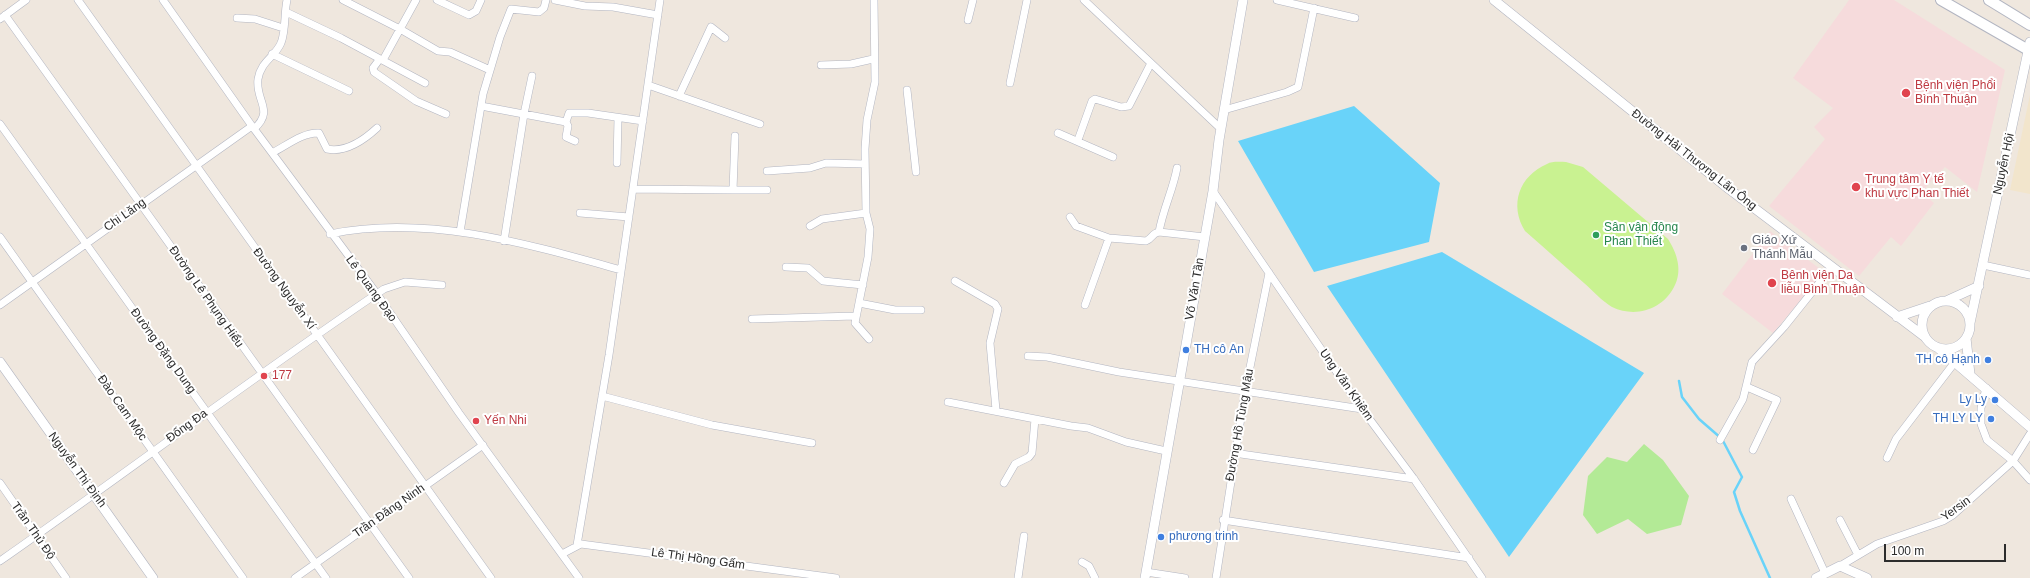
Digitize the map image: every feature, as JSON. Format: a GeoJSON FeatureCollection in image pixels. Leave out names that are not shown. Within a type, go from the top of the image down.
{"type":"FeatureCollection","features":[{"type":"Feature","properties":{"kind":"main road"},"geometry":{"type":"LineString","coordinates":[[1940,0],[2029,48]]}},
{"type":"Feature","properties":{"kind":"main road"},"geometry":{"type":"LineString","coordinates":[[1989,0],[2030,25]]}},
{"type":"Feature","properties":{"kind":"street"},"geometry":{"type":"LineString","coordinates":[[2,17],[26,0]]}},
{"type":"Feature","properties":{"kind":"street","name":"Đường Nguyễn Xí"},"geometry":{"type":"LineString","coordinates":[[78,0],[491,578]]}},
{"type":"Feature","properties":{"kind":"street","name":"Lê Quang Đạo"},"geometry":{"type":"LineString","coordinates":[[163,0],[330,234],[377,294],[579,578]]}},
{"type":"Feature","properties":{"kind":"street"},"geometry":{"type":"LineString","coordinates":[[253,128],[262,122],[265,110],[258,88],[259,74],[263,64],[281,42],[287,0]]}},
{"type":"Feature","properties":{"kind":"street"},"geometry":{"type":"LineString","coordinates":[[343,0],[400,28],[438,51],[450,52],[490,70]]}},
{"type":"Feature","properties":{"kind":"street"},"geometry":{"type":"LineString","coordinates":[[416,0],[381,60],[373,68],[374,72],[416,101],[446,114]]}},
{"type":"Feature","properties":{"kind":"street"},"geometry":{"type":"LineString","coordinates":[[437,0],[469,15],[476,11],[481,0]]}},
{"type":"Feature","properties":{"kind":"street"},"geometry":{"type":"LineString","coordinates":[[460,232],[481,106],[490,70],[511,9],[539,12],[544,8],[546,0]]}},
{"type":"Feature","properties":{"kind":"street"},"geometry":{"type":"LineString","coordinates":[[555,0],[578,5],[613,7],[658,15]]}},
{"type":"Feature","properties":{"kind":"street"},"geometry":{"type":"LineString","coordinates":[[562,554],[577,545],[602,396],[660,0]]}},
{"type":"Feature","properties":{"kind":"street"},"geometry":{"type":"LineString","coordinates":[[869,339],[855,323],[855,316],[868,257],[870,229],[866,213],[865,164],[866,127],[875,82],[873,59],[874,0]]}},
{"type":"Feature","properties":{"kind":"street"},"geometry":{"type":"LineString","coordinates":[[968,20],[973,0]]}},
{"type":"Feature","properties":{"kind":"street"},"geometry":{"type":"LineString","coordinates":[[1010,83],[1027,0]]}},
{"type":"Feature","properties":{"kind":"street"},"geometry":{"type":"LineString","coordinates":[[1084,0],[1221,129]]}},
{"type":"Feature","properties":{"kind":"street","name":"Võ Văn Tần"},"geometry":{"type":"LineString","coordinates":[[1145,575],[1178,381],[1213,191],[1221,129],[1243,0]]}},
{"type":"Feature","properties":{"kind":"street"},"geometry":{"type":"LineString","coordinates":[[1277,0],[1355,18]]}},
{"type":"Feature","properties":{"kind":"street","name":"Đường Hải Thượng Lãn Ông"},"geometry":{"type":"LineString","coordinates":[[1494,0],[1687,155],[1925,337]]}},
{"type":"Feature","properties":{"kind":"street"},"geometry":{"type":"LineString","coordinates":[[1224,110],[1287,92],[1298,87],[1314,8]]}},
{"type":"Feature","properties":{"kind":"street"},"geometry":{"type":"LineString","coordinates":[[286,12],[341,38],[425,83]]}},
{"type":"Feature","properties":{"kind":"street","name":"Đường Lê Phụng Hiểu"},"geometry":{"type":"LineString","coordinates":[[2,17],[140,204],[260,374],[409,578]]}},
{"type":"Feature","properties":{"kind":"street"},"geometry":{"type":"LineString","coordinates":[[237,18],[255,19],[283,28]]}},
{"type":"Feature","properties":{"kind":"street"},"geometry":{"type":"LineString","coordinates":[[679,96],[712,28],[725,38]]}},
{"type":"Feature","properties":{"kind":"street","name":"Nguyễn Hội"},"geometry":{"type":"LineString","coordinates":[[1970,323],[2029,48]]}},
{"type":"Feature","properties":{"kind":"street"},"geometry":{"type":"LineString","coordinates":[[272,54],[349,92]]}},
{"type":"Feature","properties":{"kind":"street"},"geometry":{"type":"LineString","coordinates":[[821,65],[851,64],[873,59]]}},
{"type":"Feature","properties":{"kind":"street"},"geometry":{"type":"LineString","coordinates":[[1078,140],[1092,101],[1095,99],[1121,107],[1129,106],[1151,63]]}},
{"type":"Feature","properties":{"kind":"street"},"geometry":{"type":"LineString","coordinates":[[504,241],[524,114],[532,76]]}},
{"type":"Feature","properties":{"kind":"street"},"geometry":{"type":"LineString","coordinates":[[648,85],[760,124]]}},
{"type":"Feature","properties":{"kind":"street"},"geometry":{"type":"LineString","coordinates":[[907,90],[916,172]]}},
{"type":"Feature","properties":{"kind":"street"},"geometry":{"type":"LineString","coordinates":[[481,106],[566,122]]}},
{"type":"Feature","properties":{"kind":"street"},"geometry":{"type":"LineString","coordinates":[[574,141],[566,137],[568,126],[566,122],[569,113],[588,113],[643,121]]}},
{"type":"Feature","properties":{"kind":"street"},"geometry":{"type":"LineString","coordinates":[[617,162],[618,118]]}},
{"type":"Feature","properties":{"kind":"street","name":"Đường Đặng Dung"},"geometry":{"type":"LineString","coordinates":[[0,124],[326,578]]}},
{"type":"Feature","properties":{"kind":"street","name":"Chi Lăng"},"geometry":{"type":"LineString","coordinates":[[0,304],[195,165],[253,128]]}},
{"type":"Feature","properties":{"kind":"street"},"geometry":{"type":"LineString","coordinates":[[272,153],[305,135],[314,133],[319,133],[327,149],[344,148],[364,139],[377,128]]}},
{"type":"Feature","properties":{"kind":"street"},"geometry":{"type":"LineString","coordinates":[[1058,133],[1078,140],[1113,157]]}},
{"type":"Feature","properties":{"kind":"street"},"geometry":{"type":"LineString","coordinates":[[733,190],[735,136]]}},
{"type":"Feature","properties":{"kind":"street"},"geometry":{"type":"LineString","coordinates":[[767,171],[810,168],[826,163],[865,164]]}},
{"type":"Feature","properties":{"kind":"street"},"geometry":{"type":"LineString","coordinates":[[1159,232],[1164,207],[1174,183],[1177,168]]}},
{"type":"Feature","properties":{"kind":"street"},"geometry":{"type":"LineString","coordinates":[[633,189],[767,190]]}},
{"type":"Feature","properties":{"kind":"street","name":"Ung Văn Khiêm"},"geometry":{"type":"LineString","coordinates":[[1213,191],[1362,409],[1414,479],[1482,578]]}},
{"type":"Feature","properties":{"kind":"street"},"geometry":{"type":"LineString","coordinates":[[580,213],[629,217]]}},
{"type":"Feature","properties":{"kind":"street"},"geometry":{"type":"LineString","coordinates":[[810,226],[822,219],[866,213]]}},
{"type":"Feature","properties":{"kind":"street"},"geometry":{"type":"LineString","coordinates":[[1070,217],[1076,226],[1109,238],[1146,241],[1149,240],[1152,234],[1159,232],[1205,237]]}},
{"type":"Feature","properties":{"kind":"street"},"geometry":{"type":"LineString","coordinates":[[330,234],[355,229],[460,232],[548,250],[621,270]]}},
{"type":"Feature","properties":{"kind":"street","name":"Đào Cam Mộc"},"geometry":{"type":"LineString","coordinates":[[0,237],[244,578]]}},
{"type":"Feature","properties":{"kind":"street"},"geometry":{"type":"LineString","coordinates":[[1085,305],[1109,238]]}},
{"type":"Feature","properties":{"kind":"street"},"geometry":{"type":"LineString","coordinates":[[1983,266],[2030,275]]}},
{"type":"Feature","properties":{"kind":"street"},"geometry":{"type":"LineString","coordinates":[[786,267],[808,268],[823,281],[863,285]]}},
{"type":"Feature","properties":{"kind":"street"},"geometry":{"type":"LineString","coordinates":[[1720,440],[1742,399],[1752,362],[1784,326],[1832,267]]}},
{"type":"Feature","properties":{"kind":"street","name":"Đường Hồ Tùng Mậu"},"geometry":{"type":"LineString","coordinates":[[1216,578],[1223,520],[1234,453],[1269,273]]}},
{"type":"Feature","properties":{"kind":"street"},"geometry":{"type":"LineString","coordinates":[[955,281],[995,304],[998,309],[990,343],[996,410]]}},
{"type":"Feature","properties":{"kind":"street","name":"Đống Đa"},"geometry":{"type":"LineString","coordinates":[[0,561],[94,495],[260,374],[377,294],[394,285],[405,282],[442,285]]}},
{"type":"Feature","properties":{"kind":"street"},"geometry":{"type":"LineString","coordinates":[[1898,317],[1946,301],[1979,286]]}},
{"type":"Feature","properties":{"kind":"street"},"geometry":{"type":"LineString","coordinates":[[1946,301],[1959,305],[1968,316],[1970,323],[1966,338],[1970,374]]}},
{"type":"Feature","properties":{"kind":"street"},"geometry":{"type":"LineString","coordinates":[[859,303],[891,310],[921,310]]}},
{"type":"Feature","properties":{"kind":"street"},"geometry":{"type":"LineString","coordinates":[[1932,305],[1927,310],[1921,323],[1925,337],[2030,427]]}},
{"type":"Feature","properties":{"kind":"street"},"geometry":{"type":"LineString","coordinates":[[752,319],[855,316]]}},
{"type":"Feature","properties":{"kind":"street"},"geometry":{"type":"LineString","coordinates":[[1937,347],[1953,348],[1966,338]]}},
{"type":"Feature","properties":{"kind":"street"},"geometry":{"type":"LineString","coordinates":[[1028,356],[1046,357],[1119,372],[1362,409]]}},
{"type":"Feature","properties":{"kind":"street","name":"Nguyễn Thị Định"},"geometry":{"type":"LineString","coordinates":[[0,362],[153,578]]}},
{"type":"Feature","properties":{"kind":"street"},"geometry":{"type":"LineString","coordinates":[[1888,458],[1896,439],[1955,362]]}},
{"type":"Feature","properties":{"kind":"street"},"geometry":{"type":"LineString","coordinates":[[1746,387],[1777,400],[1754,450]]}},
{"type":"Feature","properties":{"kind":"street"},"geometry":{"type":"LineString","coordinates":[[1986,388],[1981,408],[1981,424],[1987,440],[2013,461],[2030,480]]}},
{"type":"Feature","properties":{"kind":"street"},"geometry":{"type":"LineString","coordinates":[[602,396],[712,425],[812,443]]}},
{"type":"Feature","properties":{"kind":"street"},"geometry":{"type":"LineString","coordinates":[[948,402],[1088,428],[1126,442],[1166,451]]}},
{"type":"Feature","properties":{"kind":"street"},"geometry":{"type":"LineString","coordinates":[[1004,482],[1015,464],[1029,457],[1032,453],[1035,419]]}},
{"type":"Feature","properties":{"kind":"street","name":"Yersin"},"geometry":{"type":"LineString","coordinates":[[1840,566],[1877,544],[1896,536],[1943,521],[1953,515],[2013,461],[2030,434]]}},
{"type":"Feature","properties":{"kind":"street","name":"Trần Đăng Ninh"},"geometry":{"type":"LineString","coordinates":[[295,578],[483,445]]}},
{"type":"Feature","properties":{"kind":"street"},"geometry":{"type":"LineString","coordinates":[[1234,453],[1414,479]]}},
{"type":"Feature","properties":{"kind":"street","name":"Trần Thủ Độ"},"geometry":{"type":"LineString","coordinates":[[0,483],[66,578]]}},
{"type":"Feature","properties":{"kind":"street"},"geometry":{"type":"LineString","coordinates":[[1791,499],[1825,573]]}},
{"type":"Feature","properties":{"kind":"street"},"geometry":{"type":"LineString","coordinates":[[1223,520],[1469,558]]}},
{"type":"Feature","properties":{"kind":"street"},"geometry":{"type":"LineString","coordinates":[[1840,520],[1858,555]]}},
{"type":"Feature","properties":{"kind":"street"},"geometry":{"type":"LineString","coordinates":[[1018,578],[1024,536]]}},
{"type":"Feature","properties":{"kind":"street","name":"Lê Thị Hồng Gấm"},"geometry":{"type":"LineString","coordinates":[[577,545],[784,574],[836,578]]}},
{"type":"Feature","properties":{"kind":"street"},"geometry":{"type":"LineString","coordinates":[[1082,562],[1089,566],[1095,578]]}},
{"type":"Feature","properties":{"kind":"street"},"geometry":{"type":"LineString","coordinates":[[1816,578],[1840,566],[1867,578]]}},
{"type":"Feature","properties":{"kind":"street"},"geometry":{"type":"LineString","coordinates":[[1145,575],[1185,578]]}},
{"type":"Feature","properties":{"kind":"shaded area","name":"Bệnh viện Phổi Bình Thuận"},"geometry":{"type":"Polygon","coordinates":[[[1849,0],[1894,0],[2005,70],[1977,192],[1945,167],[1931,181],[1922,193],[1934,203],[1901,246],[1891,237],[1859,276],[1769,206],[1825,139],[1814,127],[1833,108],[1793,78],[1849,0]]]}},
{"type":"Feature","properties":{"kind":"shaded area"},"geometry":{"type":"Polygon","coordinates":[[[2030,95],[2030,194],[2010,190],[2030,95]]]}},
{"type":"Feature","properties":{"kind":"shaded area","name":"Bệnh viện Da liễu Bình Thuận"},"geometry":{"type":"Polygon","coordinates":[[[1770,231],[1824,272],[1773,333],[1722,294],[1770,231]]]}},
{"type":"Feature","properties":{"kind":"green space","name":"Sân vận động Phan Thiết"},"geometry":{"type":"Polygon","coordinates":[[[1566,162],[1583,167],[1668,239],[1678,262],[1677,281],[1669,295],[1655,306],[1639,312],[1630,312],[1612,307],[1601,299],[1525,231],[1520,221],[1518,211],[1520,192],[1524,184],[1537,169],[1549,163],[1566,162]]]}},
{"type":"Feature","properties":{"kind":"green space"},"geometry":{"type":"Polygon","coordinates":[[[1644,444],[1663,460],[1689,496],[1681,525],[1647,534],[1628,519],[1597,534],[1583,515],[1588,476],[1607,457],[1627,462],[1644,444]]]}},
{"type":"Feature","properties":{"kind":"water"},"geometry":{"type":"Polygon","coordinates":[[[1354,106],[1440,183],[1429,242],[1314,272],[1238,141],[1354,106]]]}},
{"type":"Feature","properties":{"kind":"water"},"geometry":{"type":"Polygon","coordinates":[[[1442,252],[1644,373],[1509,557],[1327,286],[1442,252]]]}},
{"type":"Feature","properties":{"kind":"waterway"},"geometry":{"type":"LineString","coordinates":[[1679,381],[1682,397],[1699,419],[1722,439],[1742,477],[1734,492],[1740,511],[1770,578]]}},
{"type":"Feature","properties":{"kind":"place","name":"Bệnh viện Phổi Bình Thuận"},"geometry":{"type":"Point","coordinates":[1906,93]}},
{"type":"Feature","properties":{"kind":"place","name":"Trung tâm Y tế khu vực Phan Thiết"},"geometry":{"type":"Point","coordinates":[1856,187]}},
{"type":"Feature","properties":{"kind":"place","name":"Sân vận động Phan Thiết"},"geometry":{"type":"Point","coordinates":[1596,235]}},
{"type":"Feature","properties":{"kind":"place","name":"Giáo Xứ Thánh Mẫu"},"geometry":{"type":"Point","coordinates":[1744,248]}},
{"type":"Feature","properties":{"kind":"place","name":"Bệnh viện Da liễu Bình Thuận"},"geometry":{"type":"Point","coordinates":[1772,283]}},
{"type":"Feature","properties":{"kind":"place","name":"TH cô An"},"geometry":{"type":"Point","coordinates":[1186,350]}},
{"type":"Feature","properties":{"kind":"place","name":"TH cô Hạnh"},"geometry":{"type":"Point","coordinates":[1988,360]}},
{"type":"Feature","properties":{"kind":"place","name":"177"},"geometry":{"type":"Point","coordinates":[264,376]}},
{"type":"Feature","properties":{"kind":"place","name":"Ly Ly"},"geometry":{"type":"Point","coordinates":[1995,400]}},
{"type":"Feature","properties":{"kind":"place","name":"TH LY LY"},"geometry":{"type":"Point","coordinates":[1991,419]}},
{"type":"Feature","properties":{"kind":"place","name":"Yến Nhi"},"geometry":{"type":"Point","coordinates":[476,421]}},
{"type":"Feature","properties":{"kind":"place","name":"phương trinh"},"geometry":{"type":"Point","coordinates":[1161,537]}}]}
